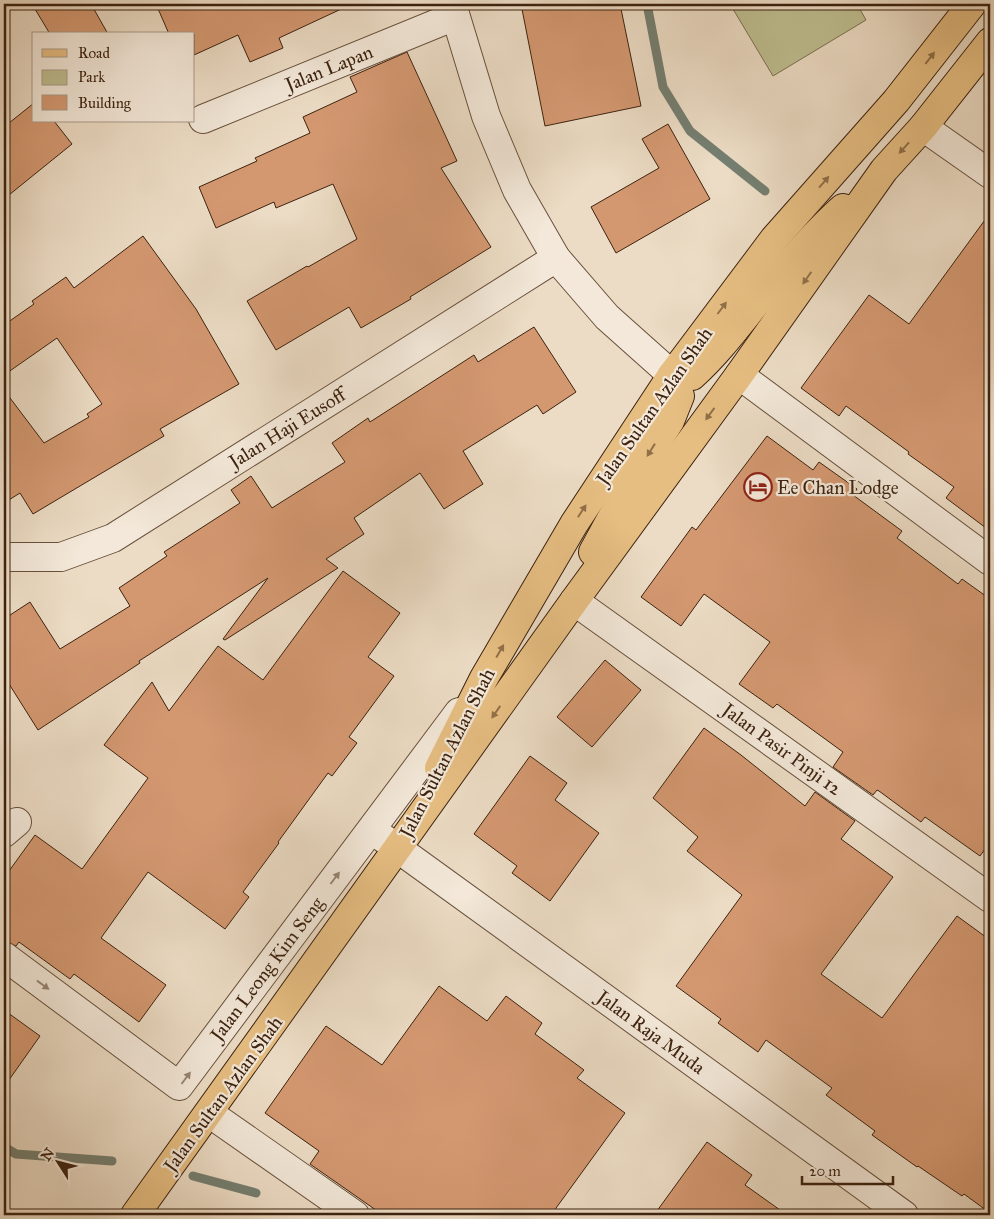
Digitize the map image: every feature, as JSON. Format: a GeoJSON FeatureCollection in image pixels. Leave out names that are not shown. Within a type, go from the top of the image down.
{"type":"FeatureCollection","features":[{"type":"Feature","properties":{"kind":"main road","name":"Jalan Sultan Azlan Shah"},"geometry":{"type":"LineString","coordinates":[[398,850],[484,678],[574,524],[672,375],[774,239],[896,101],[972,4]]}},
{"type":"Feature","properties":{"kind":"main road","name":"Jalan Sultan Azlan Shah"},"geometry":{"type":"LineString","coordinates":[[135,1215],[398,850],[574,601],[739,375],[884,170],[923,127],[990,42]]}},
{"type":"Feature","properties":{"kind":"main road"},"geometry":{"type":"LineString","coordinates":[[574,601],[596,544],[630,484],[670,421],[680,396],[672,375],[692,376],[712,358],[764,292],[815,234],[884,170]]}},
{"type":"Feature","properties":{"kind":"street"},"geometry":{"type":"LineString","coordinates":[[454,10],[489,124],[517,190],[556,258],[607,318],[672,375]]}},
{"type":"Feature","properties":{"kind":"street","name":"Jalan Lapan"},"geometry":{"type":"LineString","coordinates":[[203,119],[454,10]]}},
{"type":"Feature","properties":{"kind":"street"},"geometry":{"type":"LineString","coordinates":[[923,127],[990,174]]}},
{"type":"Feature","properties":{"kind":"street","name":"Jalan Haji Eusoff"},"geometry":{"type":"LineString","coordinates":[[4,557],[60,557],[113,538],[556,258]]}},
{"type":"Feature","properties":{"kind":"street"},"geometry":{"type":"LineString","coordinates":[[739,375],[990,560]]}},
{"type":"Feature","properties":{"kind":"street","name":"Jalan Pasir Pinji 12"},"geometry":{"type":"LineString","coordinates":[[574,601],[990,898]]}},
{"type":"Feature","properties":{"kind":"street","name":"Jalan Leong Kim Seng"},"geometry":{"type":"LineString","coordinates":[[4,956],[180,1086],[484,678]]}},
{"type":"Feature","properties":{"kind":"street","name":"Jalan Raja Muda"},"geometry":{"type":"LineString","coordinates":[[371,830],[904,1215]]}},
{"type":"Feature","properties":{"kind":"street"},"geometry":{"type":"LineString","coordinates":[[209,1113],[355,1215]]}},
{"type":"Feature","properties":{"kind":"green space"},"geometry":{"type":"Polygon","coordinates":[[[730,4],[857,4],[866,20],[773,76],[730,4]]]}},
{"type":"Feature","properties":{"kind":"building"},"geometry":{"type":"Polygon","coordinates":[[[32,4],[91,4],[107,32],[49,32],[32,4]]]}},
{"type":"Feature","properties":{"kind":"building"},"geometry":{"type":"Polygon","coordinates":[[[156,4],[352,4],[279,38],[283,48],[250,62],[238,35],[195,55],[195,32],[168,32],[156,4]]]}},
{"type":"Feature","properties":{"kind":"building"},"geometry":{"type":"Polygon","coordinates":[[[521,4],[620,4],[641,106],[545,126],[521,4]]]}},
{"type":"Feature","properties":{"kind":"building"},"geometry":{"type":"Polygon","coordinates":[[[407,52],[457,161],[441,168],[491,247],[410,297],[411,299],[361,328],[349,307],[276,350],[247,301],[357,239],[333,184],[276,208],[274,202],[216,228],[199,187],[257,161],[255,158],[310,133],[303,117],[357,92],[350,77],[407,52]]]}},
{"type":"Feature","properties":{"kind":"building"},"geometry":{"type":"Polygon","coordinates":[[[32,105],[32,122],[55,122],[72,144],[4,199],[4,127],[32,105]]]}},
{"type":"Feature","properties":{"kind":"building"},"geometry":{"type":"Polygon","coordinates":[[[668,124],[710,199],[616,253],[591,207],[659,168],[642,139],[668,124]]]}},
{"type":"Feature","properties":{"kind":"building"},"geometry":{"type":"Polygon","coordinates":[[[990,213],[990,531],[946,498],[954,487],[908,454],[909,452],[846,406],[839,416],[801,388],[869,295],[909,324],[990,213]]]}},
{"type":"Feature","properties":{"kind":"building"},"geometry":{"type":"Polygon","coordinates":[[[143,236],[196,309],[239,384],[160,429],[164,436],[33,514],[20,493],[4,503],[4,390],[44,443],[89,417],[87,414],[102,404],[57,338],[4,375],[4,325],[34,304],[32,301],[66,277],[74,288],[143,236]]]}},
{"type":"Feature","properties":{"kind":"building"},"geometry":{"type":"Polygon","coordinates":[[[534,327],[576,392],[543,414],[537,405],[463,451],[483,484],[444,509],[420,473],[354,518],[364,534],[326,559],[338,568],[225,640],[223,639],[268,578],[139,661],[140,663],[38,730],[4,676],[4,619],[30,602],[60,649],[130,606],[119,588],[167,556],[164,552],[240,503],[231,490],[251,476],[272,508],[345,462],[332,443],[368,418],[370,422],[474,355],[478,362],[534,327]]]}},
{"type":"Feature","properties":{"kind":"building"},"geometry":{"type":"Polygon","coordinates":[[[767,436],[813,470],[819,462],[857,489],[853,495],[902,531],[897,538],[958,584],[962,579],[990,599],[990,842],[980,856],[925,817],[921,822],[879,791],[877,790],[873,795],[833,767],[843,752],[777,704],[773,708],[739,684],[770,642],[704,594],[681,626],[641,597],[692,527],[696,530],[767,436]]]}},
{"type":"Feature","properties":{"kind":"building"},"geometry":{"type":"Polygon","coordinates":[[[343,571],[400,613],[368,657],[394,676],[349,737],[357,743],[332,776],[328,773],[278,842],[243,892],[249,897],[225,929],[148,872],[101,938],[166,985],[139,1022],[74,974],[70,979],[19,942],[16,946],[4,941],[4,878],[35,835],[82,869],[148,778],[104,745],[152,682],[169,711],[218,646],[263,680],[343,571]]]}},
{"type":"Feature","properties":{"kind":"building"},"geometry":{"type":"Polygon","coordinates":[[[605,660],[641,690],[592,747],[557,717],[605,660]]]}},
{"type":"Feature","properties":{"kind":"building"},"geometry":{"type":"Polygon","coordinates":[[[704,728],[805,806],[815,792],[855,821],[841,839],[893,877],[821,974],[882,1018],[957,916],[990,940],[990,1213],[964,1194],[962,1196],[917,1167],[872,1135],[875,1131],[826,1095],[832,1088],[766,1040],[758,1052],[718,1023],[721,1019],[676,986],[742,895],[687,851],[698,837],[653,798],[704,728]]]}},
{"type":"Feature","properties":{"kind":"building"},"geometry":{"type":"Polygon","coordinates":[[[530,756],[567,783],[555,800],[599,833],[550,901],[512,873],[517,866],[474,834],[530,756]]]}},
{"type":"Feature","properties":{"kind":"building"},"geometry":{"type":"Polygon","coordinates":[[[439,986],[487,1021],[506,996],[542,1023],[535,1034],[584,1070],[577,1078],[625,1113],[551,1215],[383,1215],[310,1164],[319,1151],[265,1113],[326,1026],[382,1065],[439,986]]]}},
{"type":"Feature","properties":{"kind":"building"},"geometry":{"type":"Polygon","coordinates":[[[4,1010],[40,1036],[4,1087],[4,1010]]]}},
{"type":"Feature","properties":{"kind":"building"},"geometry":{"type":"Polygon","coordinates":[[[707,1142],[752,1175],[745,1185],[787,1215],[654,1215],[707,1142]]]}},
{"type":"Feature","properties":{"kind":"waterway"},"geometry":{"type":"LineString","coordinates":[[647,4],[663,87],[690,131],[765,191]]}},
{"type":"Feature","properties":{"kind":"waterway"},"geometry":{"type":"LineString","coordinates":[[4,1147],[16,1154],[112,1161]]}},
{"type":"Feature","properties":{"kind":"waterway"},"geometry":{"type":"LineString","coordinates":[[193,1176],[256,1193]]}},
{"type":"Feature","properties":{"kind":"place","name":"Ee Chan Lodge"},"geometry":{"type":"Point","coordinates":[758,487]}}]}
